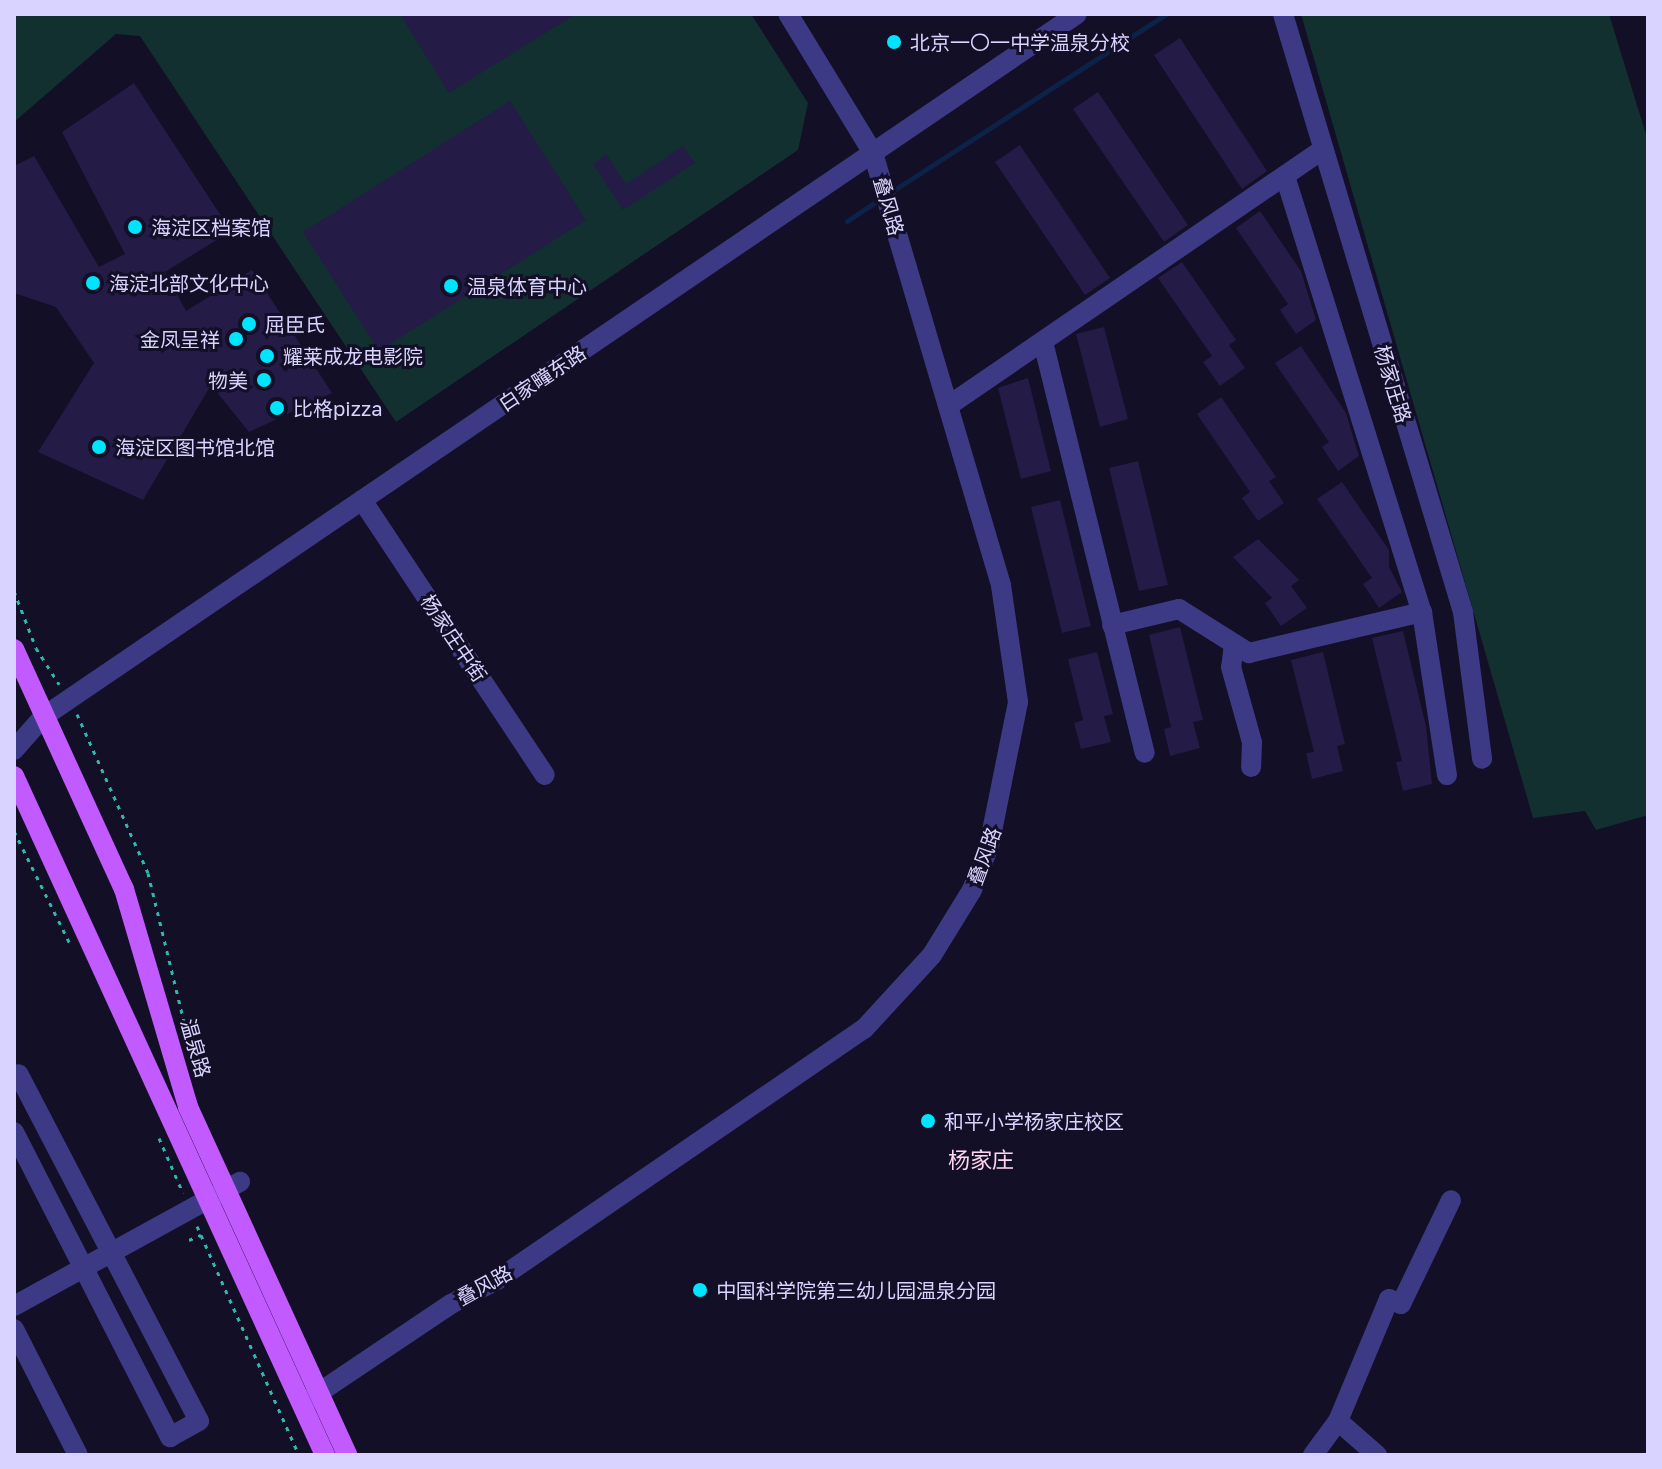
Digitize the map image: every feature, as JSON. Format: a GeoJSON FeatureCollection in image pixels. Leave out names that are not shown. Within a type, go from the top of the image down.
{"type":"FeatureCollection","features":[{"type":"Feature","properties":{"kind":"main road","name":"温泉路"},"geometry":{"type":"LineString","coordinates":[[14,649],[124,889],[216,1195]]}},
{"type":"Feature","properties":{"kind":"main road","name":"温泉路"},"geometry":{"type":"LineString","coordinates":[[14,776],[216,1195],[310,1399],[347,1455]]}},
{"type":"Feature","properties":{"kind":"main road","name":"温泉路"},"geometry":{"type":"LineString","coordinates":[[310,1399],[325,1455]]}},
{"type":"Feature","properties":{"kind":"street","name":"叠风路"},"geometry":{"type":"LineString","coordinates":[[310,1399],[837,1049],[904,988],[956,920],[1001,810],[1018,702],[1001,585],[873,153],[788,14]]}},
{"type":"Feature","properties":{"kind":"street","name":"白家疃东路"},"geometry":{"type":"LineString","coordinates":[[14,750],[43,717],[1077,14]]}},
{"type":"Feature","properties":{"kind":"street","name":"杨家庄路"},"geometry":{"type":"LineString","coordinates":[[1283,14],[1320,151],[1463,612],[1482,759]]}},
{"type":"Feature","properties":{"kind":"street"},"geometry":{"type":"LineString","coordinates":[[948,406],[1320,151]]}},
{"type":"Feature","properties":{"kind":"street"},"geometry":{"type":"LineString","coordinates":[[1285,176],[1422,612],[1447,775]]}},
{"type":"Feature","properties":{"kind":"street"},"geometry":{"type":"LineString","coordinates":[[1043,342],[1145,753]]}},
{"type":"Feature","properties":{"kind":"street","name":"杨家庄中街"},"geometry":{"type":"LineString","coordinates":[[362,500],[545,775]]}},
{"type":"Feature","properties":{"kind":"street"},"geometry":{"type":"LineString","coordinates":[[1112,625],[1179,609],[1234,644],[1263,651],[1422,612]]}},
{"type":"Feature","properties":{"kind":"street"},"geometry":{"type":"LineString","coordinates":[[1234,644],[1231,667],[1252,742],[1251,767]]}},
{"type":"Feature","properties":{"kind":"street"},"geometry":{"type":"LineString","coordinates":[[14,1132],[170,1437],[199,1421],[18,1074]]}},
{"type":"Feature","properties":{"kind":"street"},"geometry":{"type":"LineString","coordinates":[[14,1306],[216,1195]]}},
{"type":"Feature","properties":{"kind":"street"},"geometry":{"type":"LineString","coordinates":[[1313,1455],[1338,1421],[1389,1299],[1401,1304],[1451,1200]]}},
{"type":"Feature","properties":{"kind":"street"},"geometry":{"type":"LineString","coordinates":[[14,1329],[78,1455]]}},
{"type":"Feature","properties":{"kind":"street"},"geometry":{"type":"LineString","coordinates":[[1338,1421],[1377,1455]]}},
{"type":"Feature","properties":{"kind":"path"},"geometry":{"type":"LineString","coordinates":[[14,591],[36,648],[69,700],[148,873],[192,1053]]}},
{"type":"Feature","properties":{"kind":"path"},"geometry":{"type":"LineString","coordinates":[[14,831],[44,903],[75,953]]}},
{"type":"Feature","properties":{"kind":"path"},"geometry":{"type":"LineString","coordinates":[[152,1123],[216,1195],[299,1455]]}},
{"type":"Feature","properties":{"kind":"green space","name":"温泉体育中心"},"geometry":{"type":"Polygon","coordinates":[[[14,14],[751,14],[808,103],[798,150],[396,422],[140,36],[116,34],[14,122],[14,14]]]}},
{"type":"Feature","properties":{"kind":"green space"},"geometry":{"type":"Polygon","coordinates":[[[1301,14],[1609,14],[1648,141],[1648,815],[1596,830],[1585,811],[1533,818],[1301,14]]]}},
{"type":"Feature","properties":{"kind":"building"},"geometry":{"type":"Polygon","coordinates":[[[400,14],[576,14],[449,93],[400,14]]]}},
{"type":"Feature","properties":{"kind":"building"},"geometry":{"type":"Polygon","coordinates":[[[1180,38],[1267,171],[1242,189],[1154,55],[1180,38]]]}},
{"type":"Feature","properties":{"kind":"building","name":"海淀北部文化中心"},"geometry":{"type":"Polygon","coordinates":[[[134,83],[231,231],[165,272],[186,311],[252,270],[332,393],[249,432],[211,385],[143,500],[38,452],[94,363],[56,307],[14,293],[14,166],[34,156],[99,267],[125,254],[62,132],[134,83]]]}},
{"type":"Feature","properties":{"kind":"building"},"geometry":{"type":"Polygon","coordinates":[[[1098,92],[1188,225],[1164,242],[1073,109],[1098,92]]]}},
{"type":"Feature","properties":{"kind":"building"},"geometry":{"type":"Polygon","coordinates":[[[510,101],[586,220],[379,351],[303,232],[510,101]]]}},
{"type":"Feature","properties":{"kind":"building"},"geometry":{"type":"Polygon","coordinates":[[[1020,145],[1110,278],[1085,295],[995,162],[1020,145]]]}},
{"type":"Feature","properties":{"kind":"building"},"geometry":{"type":"Polygon","coordinates":[[[683,146],[695,163],[623,210],[593,164],[606,154],[626,184],[683,146]]]}},
{"type":"Feature","properties":{"kind":"building"},"geometry":{"type":"Polygon","coordinates":[[[1260,211],[1301,271],[1316,320],[1296,334],[1280,310],[1288,304],[1236,228],[1260,211]]]}},
{"type":"Feature","properties":{"kind":"building"},"geometry":{"type":"Polygon","coordinates":[[[1182,262],[1236,340],[1229,345],[1245,368],[1220,386],[1203,362],[1212,356],[1158,278],[1182,262]]]}},
{"type":"Feature","properties":{"kind":"building"},"geometry":{"type":"Polygon","coordinates":[[[1104,327],[1128,419],[1100,427],[1076,334],[1104,327]]]}},
{"type":"Feature","properties":{"kind":"building"},"geometry":{"type":"Polygon","coordinates":[[[1301,346],[1346,413],[1359,456],[1338,471],[1322,447],[1329,442],[1275,363],[1301,346]]]}},
{"type":"Feature","properties":{"kind":"building"},"geometry":{"type":"Polygon","coordinates":[[[1028,378],[1051,471],[1021,479],[998,388],[1028,378]]]}},
{"type":"Feature","properties":{"kind":"building"},"geometry":{"type":"Polygon","coordinates":[[[1221,397],[1276,477],[1269,481],[1284,503],[1258,521],[1242,498],[1250,492],[1197,414],[1221,397]]]}},
{"type":"Feature","properties":{"kind":"building"},"geometry":{"type":"Polygon","coordinates":[[[1138,461],[1168,585],[1139,591],[1109,468],[1138,461]]]}},
{"type":"Feature","properties":{"kind":"building"},"geometry":{"type":"Polygon","coordinates":[[[1342,482],[1389,550],[1389,567],[1402,592],[1379,608],[1363,584],[1372,578],[1317,499],[1342,482]]]}},
{"type":"Feature","properties":{"kind":"building"},"geometry":{"type":"Polygon","coordinates":[[[1060,500],[1091,626],[1062,633],[1031,507],[1060,500]]]}},
{"type":"Feature","properties":{"kind":"building"},"geometry":{"type":"Polygon","coordinates":[[[1258,539],[1299,580],[1291,586],[1307,608],[1281,626],[1265,603],[1272,598],[1233,557],[1258,539]]]}},
{"type":"Feature","properties":{"kind":"building"},"geometry":{"type":"Polygon","coordinates":[[[1180,627],[1203,720],[1193,722],[1200,748],[1170,756],[1164,729],[1171,727],[1149,635],[1180,627]]]}},
{"type":"Feature","properties":{"kind":"building"},"geometry":{"type":"Polygon","coordinates":[[[1403,631],[1426,726],[1432,784],[1403,791],[1396,762],[1402,761],[1372,638],[1403,631]]]}},
{"type":"Feature","properties":{"kind":"building"},"geometry":{"type":"Polygon","coordinates":[[[1097,652],[1113,714],[1104,716],[1111,742],[1081,749],[1074,723],[1083,720],[1068,659],[1097,652]]]}},
{"type":"Feature","properties":{"kind":"building"},"geometry":{"type":"Polygon","coordinates":[[[1323,652],[1345,744],[1337,746],[1343,771],[1312,779],[1306,753],[1314,752],[1291,660],[1323,652]]]}},
{"type":"Feature","properties":{"kind":"waterway"},"geometry":{"type":"LineString","coordinates":[[891,192],[1166,14]]}},
{"type":"Feature","properties":{"kind":"waterway"},"geometry":{"type":"LineString","coordinates":[[847,221],[883,197]]}},
{"type":"Feature","properties":{"kind":"place","name":"北京一〇一中学温泉分校"},"geometry":{"type":"Point","coordinates":[894,42]}},
{"type":"Feature","properties":{"kind":"place","name":"海淀区档案馆"},"geometry":{"type":"Point","coordinates":[135,227]}},
{"type":"Feature","properties":{"kind":"place","name":"海淀北部文化中心"},"geometry":{"type":"Point","coordinates":[93,283]}},
{"type":"Feature","properties":{"kind":"place","name":"温泉体育中心"},"geometry":{"type":"Point","coordinates":[451,286]}},
{"type":"Feature","properties":{"kind":"place","name":"屈臣氏"},"geometry":{"type":"Point","coordinates":[249,324]}},
{"type":"Feature","properties":{"kind":"place","name":"金凤呈祥"},"geometry":{"type":"Point","coordinates":[236,339]}},
{"type":"Feature","properties":{"kind":"place","name":"耀莱成龙电影院"},"geometry":{"type":"Point","coordinates":[267,356]}},
{"type":"Feature","properties":{"kind":"place","name":"物美"},"geometry":{"type":"Point","coordinates":[264,380]}},
{"type":"Feature","properties":{"kind":"place","name":"比格pizza"},"geometry":{"type":"Point","coordinates":[277,408]}},
{"type":"Feature","properties":{"kind":"place","name":"海淀区图书馆北馆"},"geometry":{"type":"Point","coordinates":[99,447]}},
{"type":"Feature","properties":{"kind":"place","name":"和平小学杨家庄校区"},"geometry":{"type":"Point","coordinates":[928,1121]}},
{"type":"Feature","properties":{"kind":"place","name":"中国科学院第三幼儿园温泉分园"},"geometry":{"type":"Point","coordinates":[700,1290]}},
{"type":"Feature","properties":{"kind":"district","name":"杨家庄"},"geometry":{"type":"Point","coordinates":[981,1160]}}]}
